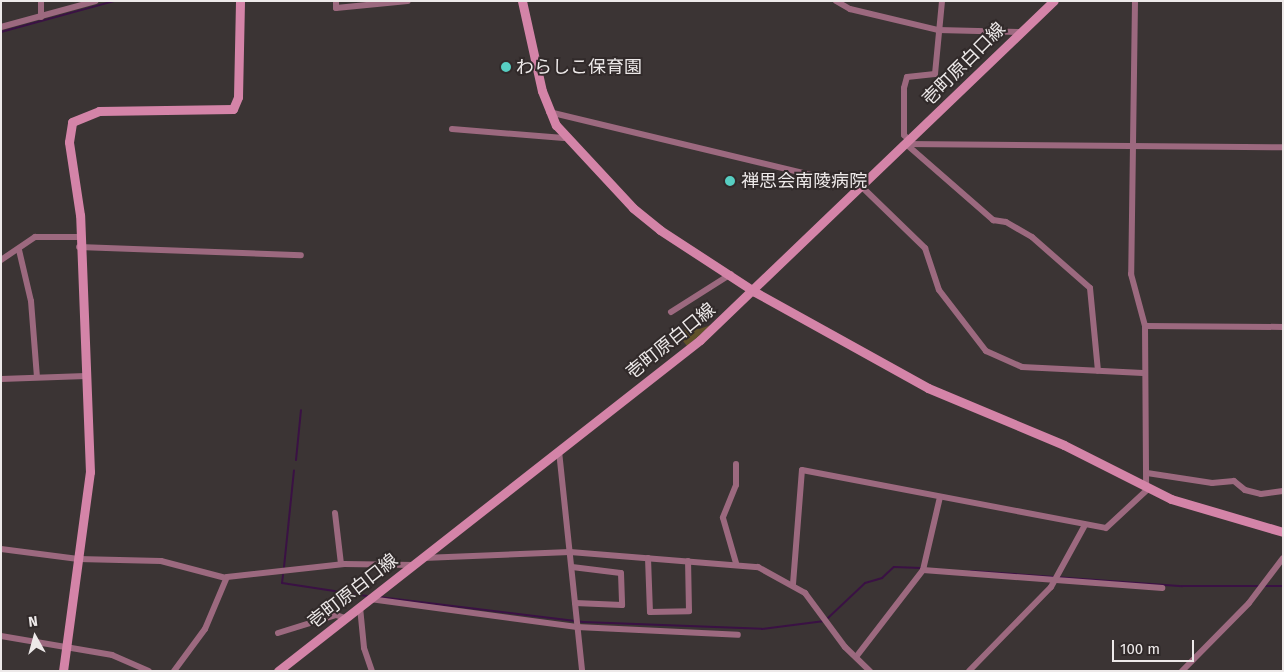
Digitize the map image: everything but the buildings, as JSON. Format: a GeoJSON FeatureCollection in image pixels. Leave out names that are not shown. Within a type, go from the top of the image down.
{"type":"FeatureCollection","features":[{"type":"Feature","properties":{"kind":"street"},"geometry":{"type":"LineString","coordinates":[[41,1],[41,17]]}},
{"type":"Feature","properties":{"kind":"street"},"geometry":{"type":"LineString","coordinates":[[1,27],[96,1]]}},
{"type":"Feature","properties":{"kind":"street"},"geometry":{"type":"LineString","coordinates":[[63,671],[90,472],[80,237],[69,142],[72,122],[99,111],[233,109],[238,97],[240,1]]}},
{"type":"Feature","properties":{"kind":"street"},"geometry":{"type":"LineString","coordinates":[[336,1],[336,8],[408,1]]}},
{"type":"Feature","properties":{"kind":"street"},"geometry":{"type":"LineString","coordinates":[[522,1],[549,112],[564,138],[633,208],[755,292],[928,388],[1064,445],[1147,488],[1189,506],[1283,532]]}},
{"type":"Feature","properties":{"kind":"street"},"geometry":{"type":"LineString","coordinates":[[836,1],[850,9],[938,30],[1020,32]]}},
{"type":"Feature","properties":{"kind":"street"},"geometry":{"type":"LineString","coordinates":[[942,1],[935,74],[907,76],[904,88],[904,135],[908,142],[993,220],[1006,222],[1032,237],[1090,288],[1098,371]]}},
{"type":"Feature","properties":{"kind":"street","name":"壱町原白口線"},"geometry":{"type":"LineString","coordinates":[[278,671],[559,451],[755,292],[1054,1]]}},
{"type":"Feature","properties":{"kind":"street"},"geometry":{"type":"LineString","coordinates":[[793,584],[802,470],[1106,528],[1147,488],[1143,373],[1145,326],[1131,274],[1135,1]]}},
{"type":"Feature","properties":{"kind":"street"},"geometry":{"type":"LineString","coordinates":[[549,112],[862,187],[925,248],[939,290],[986,351],[1022,367],[1143,373]]}},
{"type":"Feature","properties":{"kind":"street"},"geometry":{"type":"LineString","coordinates":[[452,129],[564,138]]}},
{"type":"Feature","properties":{"kind":"street"},"geometry":{"type":"LineString","coordinates":[[908,142],[1134,147],[1283,146]]}},
{"type":"Feature","properties":{"kind":"street"},"geometry":{"type":"LineString","coordinates":[[1,260],[35,237],[80,237]]}},
{"type":"Feature","properties":{"kind":"street"},"geometry":{"type":"LineString","coordinates":[[79,247],[301,255]]}},
{"type":"Feature","properties":{"kind":"street"},"geometry":{"type":"LineString","coordinates":[[18,250],[31,301],[36,377]]}},
{"type":"Feature","properties":{"kind":"street"},"geometry":{"type":"LineString","coordinates":[[670,312],[731,274]]}},
{"type":"Feature","properties":{"kind":"street"},"geometry":{"type":"LineString","coordinates":[[1145,326],[1283,327]]}},
{"type":"Feature","properties":{"kind":"street"},"geometry":{"type":"LineString","coordinates":[[1,379],[86,376]]}},
{"type":"Feature","properties":{"kind":"street"},"geometry":{"type":"LineString","coordinates":[[559,451],[582,671]]}},
{"type":"Feature","properties":{"kind":"street"},"geometry":{"type":"LineString","coordinates":[[736,464],[736,485],[723,518],[736,563]]}},
{"type":"Feature","properties":{"kind":"street"},"geometry":{"type":"LineString","coordinates":[[1147,473],[1212,483],[1234,481],[1261,494],[1283,491]]}},
{"type":"Feature","properties":{"kind":"street"},"geometry":{"type":"LineString","coordinates":[[856,656],[923,570],[940,497]]}},
{"type":"Feature","properties":{"kind":"street"},"geometry":{"type":"LineString","coordinates":[[335,513],[341,564]]}},
{"type":"Feature","properties":{"kind":"street"},"geometry":{"type":"LineString","coordinates":[[970,671],[1057,578],[1084,525]]}},
{"type":"Feature","properties":{"kind":"street"},"geometry":{"type":"LineString","coordinates":[[1,549],[78,559],[161,562],[226,578],[341,564],[414,565]]}},
{"type":"Feature","properties":{"kind":"street"},"geometry":{"type":"LineString","coordinates":[[423,558],[570,552],[758,566],[793,584],[870,671]]}},
{"type":"Feature","properties":{"kind":"street"},"geometry":{"type":"LineString","coordinates":[[648,558],[650,612],[690,611],[688,562]]}},
{"type":"Feature","properties":{"kind":"street"},"geometry":{"type":"LineString","coordinates":[[1182,671],[1249,603],[1283,558]]}},
{"type":"Feature","properties":{"kind":"street"},"geometry":{"type":"LineString","coordinates":[[572,567],[621,573],[622,605],[575,603]]}},
{"type":"Feature","properties":{"kind":"street"},"geometry":{"type":"LineString","coordinates":[[923,570],[1057,578],[1162,588]]}},
{"type":"Feature","properties":{"kind":"street"},"geometry":{"type":"LineString","coordinates":[[174,671],[205,629],[226,578]]}},
{"type":"Feature","properties":{"kind":"street"},"geometry":{"type":"LineString","coordinates":[[370,599],[577,627],[738,635]]}},
{"type":"Feature","properties":{"kind":"street"},"geometry":{"type":"LineString","coordinates":[[360,607],[364,648],[372,671]]}},
{"type":"Feature","properties":{"kind":"street"},"geometry":{"type":"LineString","coordinates":[[278,633],[336,615],[346,618]]}},
{"type":"Feature","properties":{"kind":"street"},"geometry":{"type":"LineString","coordinates":[[1,636],[67,645],[112,655],[149,671]]}},
{"type":"Feature","properties":{"kind":"shaded area"},"geometry":{"type":"Polygon","coordinates":[[[711,325],[687,346],[674,330],[699,329],[711,325]]]}},
{"type":"Feature","properties":{"kind":"waterway"},"geometry":{"type":"LineString","coordinates":[[1,32],[114,1]]}},
{"type":"Feature","properties":{"kind":"waterway"},"geometry":{"type":"LineString","coordinates":[[296,460],[301,410]]}},
{"type":"Feature","properties":{"kind":"waterway"},"geometry":{"type":"LineString","coordinates":[[284,567],[294,471]]}},
{"type":"Feature","properties":{"kind":"waterway"},"geometry":{"type":"LineString","coordinates":[[828,618],[865,583],[882,578],[894,567],[921,568]]}},
{"type":"Feature","properties":{"kind":"waterway"},"geometry":{"type":"LineString","coordinates":[[971,571],[1182,586],[1260,586]]}},
{"type":"Feature","properties":{"kind":"waterway"},"geometry":{"type":"LineString","coordinates":[[283,575],[282,583],[367,596]]}},
{"type":"Feature","properties":{"kind":"waterway"},"geometry":{"type":"LineString","coordinates":[[1265,586],[1283,586]]}},
{"type":"Feature","properties":{"kind":"waterway"},"geometry":{"type":"LineString","coordinates":[[379,597],[583,622],[762,629],[824,621]]}},
{"type":"Feature","properties":{"kind":"place","name":"わらしこ保育園"},"geometry":{"type":"Point","coordinates":[506,67]}},
{"type":"Feature","properties":{"kind":"place","name":"禅思会南陵病院"},"geometry":{"type":"Point","coordinates":[730,181]}}]}
